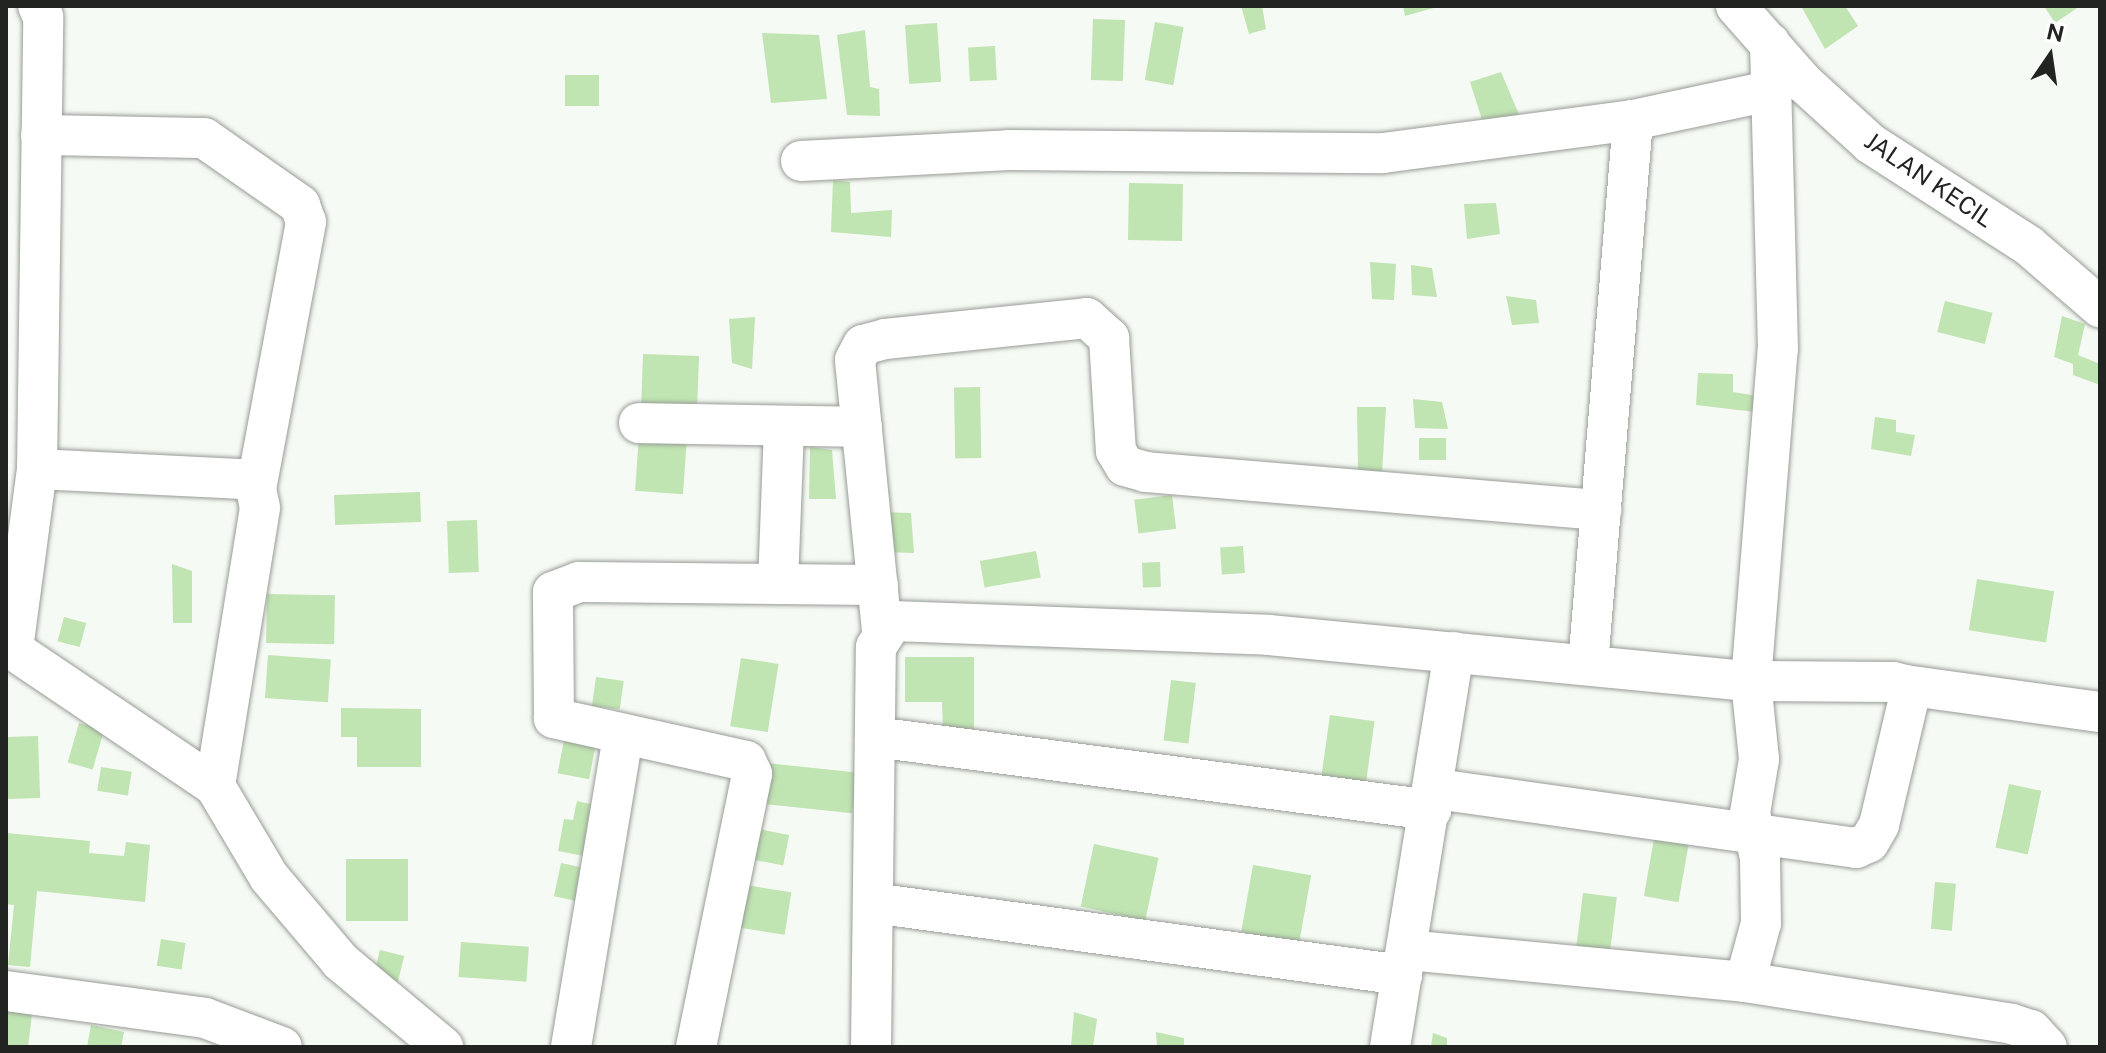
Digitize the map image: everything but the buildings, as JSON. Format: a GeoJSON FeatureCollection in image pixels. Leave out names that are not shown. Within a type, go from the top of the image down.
{"type":"FeatureCollection","features":[{"type":"Feature","properties":{"kind":"street"},"geometry":{"type":"LineString","coordinates":[[38,6],[41,135],[37,469],[9,647],[215,786],[269,877],[341,962],[443,1047]]}},
{"type":"Feature","properties":{"kind":"street","name":"JALAN KECIL"},"geometry":{"type":"LineString","coordinates":[[1736,6],[1871,144],[2029,246],[2100,307]]}},
{"type":"Feature","properties":{"kind":"street"},"geometry":{"type":"LineString","coordinates":[[1745,982],[1761,923],[1750,813],[1759,759],[1751,681],[1778,349],[1770,43]]}},
{"type":"Feature","properties":{"kind":"street"},"geometry":{"type":"LineString","coordinates":[[801,161],[1009,150],[1383,153],[1633,120],[1770,91]]}},
{"type":"Feature","properties":{"kind":"street"},"geometry":{"type":"LineString","coordinates":[[1588,665],[1633,120]]}},
{"type":"Feature","properties":{"kind":"street"},"geometry":{"type":"LineString","coordinates":[[41,135],[204,138],[300,205],[306,222],[256,488],[260,508],[215,786]]}},
{"type":"Feature","properties":{"kind":"street"},"geometry":{"type":"LineString","coordinates":[[871,1047],[876,647],[882,631],[855,360],[863,345],[1087,318],[1109,338],[1116,451],[1125,466],[1601,510]]}},
{"type":"Feature","properties":{"kind":"street"},"geometry":{"type":"LineString","coordinates":[[639,423],[862,427]]}},
{"type":"Feature","properties":{"kind":"street"},"geometry":{"type":"LineString","coordinates":[[778,584],[784,426]]}},
{"type":"Feature","properties":{"kind":"street"},"geometry":{"type":"LineString","coordinates":[[37,469],[244,479],[256,488]]}},
{"type":"Feature","properties":{"kind":"street"},"geometry":{"type":"LineString","coordinates":[[696,1047],[752,774],[746,761],[623,736],[554,718],[553,592],[579,582],[878,585]]}},
{"type":"Feature","properties":{"kind":"street"},"geometry":{"type":"LineString","coordinates":[[882,631],[905,617],[1269,635],[1751,681],[1905,685],[2100,712]]}},
{"type":"Feature","properties":{"kind":"street"},"geometry":{"type":"LineString","coordinates":[[1390,1047],[1433,800],[1454,652]]}},
{"type":"Feature","properties":{"kind":"street"},"geometry":{"type":"LineString","coordinates":[[875,737],[1433,800],[1753,831],[1856,848],[1869,842],[1909,698],[1905,685]]}},
{"type":"Feature","properties":{"kind":"street"},"geometry":{"type":"LineString","coordinates":[[571,1047],[623,736]]}},
{"type":"Feature","properties":{"kind":"street"},"geometry":{"type":"LineString","coordinates":[[873,903],[1405,963],[1745,982],[2012,1024],[2031,1030],[2047,1047]]}},
{"type":"Feature","properties":{"kind":"street"},"geometry":{"type":"LineString","coordinates":[[6,991],[205,1018],[282,1047]]}}]}
